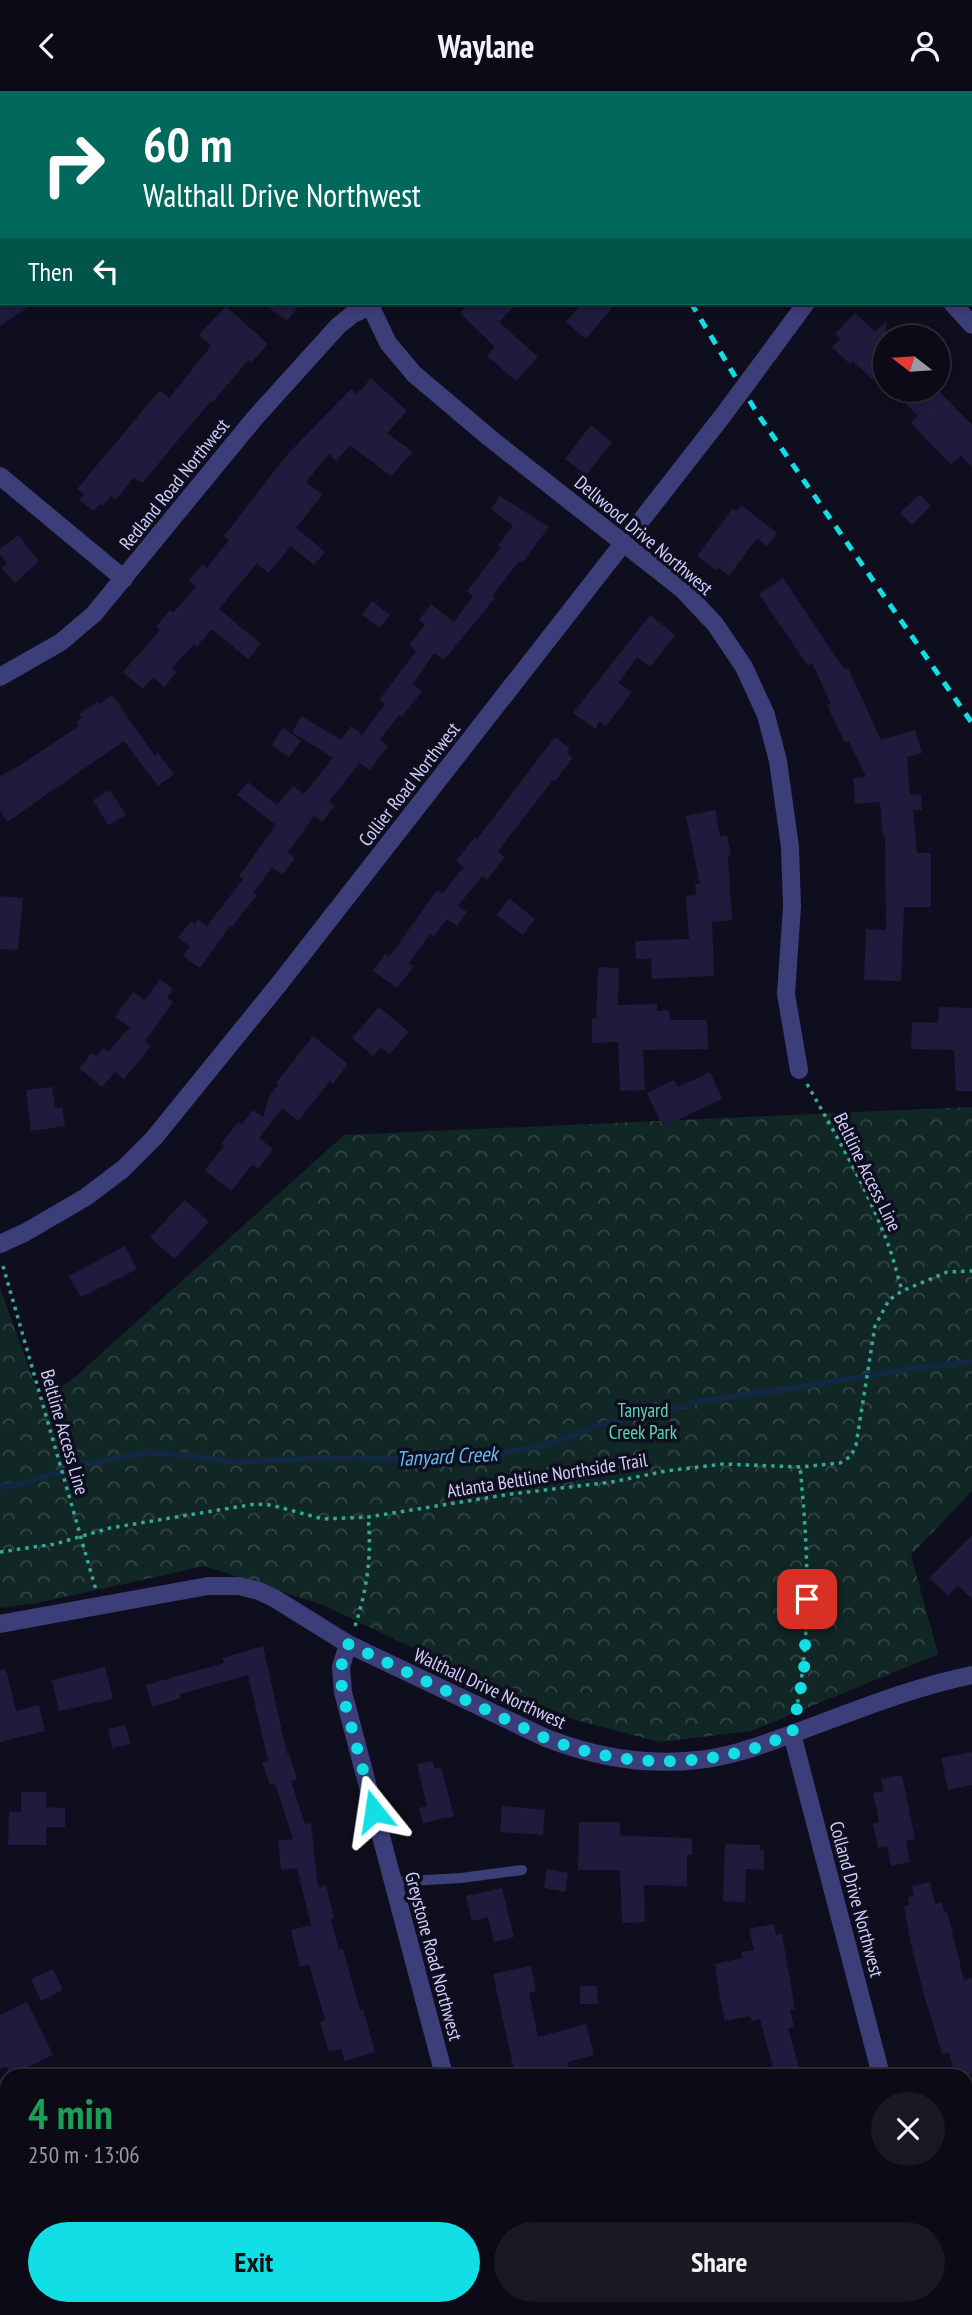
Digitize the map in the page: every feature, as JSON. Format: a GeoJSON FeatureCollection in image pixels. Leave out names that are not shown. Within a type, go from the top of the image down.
{"type":"FeatureCollection","features":[{"type":"Feature","properties":{"kind":"street","name":"Redland Road Northwest"},"geometry":{"type":"LineString","coordinates":[[0,677],[61,642],[94,614],[254,419],[338,326],[368,305]]}},
{"type":"Feature","properties":{"kind":"street","name":"Dellwood Drive Northwest"},"geometry":{"type":"LineString","coordinates":[[370,305],[388,343],[414,374],[491,439],[683,590],[715,624],[744,667],[766,715],[778,761],[790,848],[792,906],[786,994],[799,1070]]}},
{"type":"Feature","properties":{"kind":"street","name":"Collier Road Northwest"},"geometry":{"type":"LineString","coordinates":[[0,1244],[86,1197],[123,1169],[154,1138],[279,984],[624,543],[805,305]]}},
{"type":"Feature","properties":{"kind":"street"},"geometry":{"type":"LineString","coordinates":[[954,305],[972,325]]}},
{"type":"Feature","properties":{"kind":"street"},"geometry":{"type":"LineString","coordinates":[[0,476],[124,579]]}},
{"type":"Feature","properties":{"kind":"street","name":"Walthall Drive Northwest"},"geometry":{"type":"LineString","coordinates":[[0,1624],[208,1586],[239,1586],[274,1598],[348,1644],[545,1738],[603,1756],[653,1763],[699,1760],[743,1752],[926,1685],[972,1675]]}},
{"type":"Feature","properties":{"kind":"street","name":"Greystone Road Northwest"},"geometry":{"type":"LineString","coordinates":[[348,1644],[341,1667],[342,1692],[442,2069]]}},
{"type":"Feature","properties":{"kind":"street","name":"Colland Drive Northwest"},"geometry":{"type":"LineString","coordinates":[[792,1734],[879,2069]]}},
{"type":"Feature","properties":{"kind":"lane"},"geometry":{"type":"LineString","coordinates":[[393,1882],[461,1878],[522,1870]]}},
{"type":"Feature","properties":{"kind":"path","name":"Beltline Access Line"},"geometry":{"type":"LineString","coordinates":[[799,1070],[844,1148],[874,1211],[902,1291]]}},
{"type":"Feature","properties":{"kind":"path","name":"Beltline Access Line"},"geometry":{"type":"LineString","coordinates":[[3,1266],[100,1605]]}},
{"type":"Feature","properties":{"kind":"path","name":"Atlanta Beltline Northside Trail"},"geometry":{"type":"LineString","coordinates":[[0,1552],[55,1544],[110,1528],[162,1518],[255,1504],[281,1507],[323,1519],[368,1517],[512,1494],[612,1482],[678,1469],[723,1464],[800,1467],[840,1463],[851,1456],[856,1445],[873,1335],[889,1300],[902,1291],[947,1272],[972,1271]]}},
{"type":"Feature","properties":{"kind":"path"},"geometry":{"type":"LineString","coordinates":[[792,1734],[804,1671],[806,1611],[806,1531],[800,1467]]}},
{"type":"Feature","properties":{"kind":"path"},"geometry":{"type":"LineString","coordinates":[[348,1644],[365,1596],[371,1541],[368,1517]]}},
{"type":"Feature","properties":{"kind":"green space","name":"Tanyard Creek Park"},"geometry":{"type":"Polygon","coordinates":[[[972,1107],[972,1491],[911,1555],[938,1654],[751,1731],[660,1742],[575,1720],[460,1670],[323,1605],[205,1566],[37,1603],[0,1608],[0,1288],[41,1401],[74,1378],[344,1135],[972,1107]]]}},
{"type":"Feature","properties":{"kind":"building"},"geometry":{"type":"Polygon","coordinates":[[[0,305],[32,305],[0,326],[0,305]]]}},
{"type":"Feature","properties":{"kind":"building"},"geometry":{"type":"Polygon","coordinates":[[[265,305],[299,305],[287,321],[265,305]]]}},
{"type":"Feature","properties":{"kind":"building"},"geometry":{"type":"Polygon","coordinates":[[[468,305],[516,305],[499,322],[538,357],[516,381],[487,356],[495,347],[460,313],[468,305]]]}},
{"type":"Feature","properties":{"kind":"building"},"geometry":{"type":"Polygon","coordinates":[[[580,305],[614,305],[586,339],[566,322],[580,305]]]}},
{"type":"Feature","properties":{"kind":"building"},"geometry":{"type":"Polygon","coordinates":[[[226,306],[268,344],[251,363],[248,360],[142,483],[134,477],[116,500],[111,496],[93,511],[79,500],[84,494],[77,489],[160,390],[169,398],[211,346],[199,335],[226,306]]]}},
{"type":"Feature","properties":{"kind":"building"},"geometry":{"type":"Polygon","coordinates":[[[855,313],[873,330],[873,380],[853,361],[850,364],[832,347],[840,339],[835,334],[855,313]]]}},
{"type":"Feature","properties":{"kind":"building"},"geometry":{"type":"Polygon","coordinates":[[[371,378],[407,411],[387,433],[413,452],[391,476],[350,445],[336,461],[329,454],[306,482],[322,495],[296,528],[325,552],[314,565],[291,546],[268,573],[257,563],[219,609],[261,644],[248,659],[212,629],[172,668],[177,672],[164,687],[153,677],[143,689],[123,672],[160,630],[156,627],[170,610],[173,613],[196,587],[189,581],[203,564],[207,568],[229,540],[224,536],[286,456],[351,389],[357,394],[371,378]]]}},
{"type":"Feature","properties":{"kind":"building"},"geometry":{"type":"Polygon","coordinates":[[[950,402],[972,425],[972,467],[961,456],[951,465],[911,423],[918,416],[905,403],[950,402]]]}},
{"type":"Feature","properties":{"kind":"building"},"geometry":{"type":"Polygon","coordinates":[[[591,425],[612,442],[586,475],[565,459],[591,425]]]}},
{"type":"Feature","properties":{"kind":"building"},"geometry":{"type":"Polygon","coordinates":[[[920,494],[931,506],[912,525],[900,513],[920,494]]]}},
{"type":"Feature","properties":{"kind":"building"},"geometry":{"type":"Polygon","coordinates":[[[500,496],[549,527],[522,563],[519,561],[492,596],[495,598],[444,660],[434,653],[413,684],[422,691],[380,740],[388,746],[370,770],[360,763],[329,801],[335,806],[322,822],[314,816],[288,852],[295,858],[282,875],[272,867],[253,893],[257,895],[232,927],[230,926],[200,968],[183,956],[190,946],[178,938],[191,921],[195,924],[198,919],[207,926],[243,879],[239,876],[276,825],[237,795],[248,782],[277,805],[293,786],[304,794],[333,758],[292,732],[302,716],[341,740],[351,726],[362,735],[385,704],[379,700],[416,651],[409,645],[425,625],[419,620],[431,604],[454,622],[473,596],[467,591],[501,547],[498,545],[513,526],[491,509],[500,496]]]}},
{"type":"Feature","properties":{"kind":"building"},"geometry":{"type":"Polygon","coordinates":[[[741,505],[777,533],[767,546],[757,538],[729,576],[697,556],[733,508],[737,511],[741,505]]]}},
{"type":"Feature","properties":{"kind":"building"},"geometry":{"type":"Polygon","coordinates":[[[18,535],[39,561],[15,583],[2,568],[7,563],[0,555],[0,549],[18,535]]]}},
{"type":"Feature","properties":{"kind":"building"},"geometry":{"type":"Polygon","coordinates":[[[783,578],[844,669],[848,668],[881,740],[915,730],[922,753],[907,757],[910,795],[921,794],[922,810],[913,810],[917,853],[931,853],[931,907],[904,907],[901,981],[864,980],[866,929],[886,930],[885,837],[880,802],[855,804],[853,778],[866,777],[849,741],[845,743],[827,705],[831,704],[812,663],[808,666],[759,594],[783,578]]]}},
{"type":"Feature","properties":{"kind":"building"},"geometry":{"type":"Polygon","coordinates":[[[372,601],[390,615],[380,628],[362,615],[372,601]]]}},
{"type":"Feature","properties":{"kind":"building"},"geometry":{"type":"Polygon","coordinates":[[[650,615],[675,635],[650,667],[637,657],[618,683],[632,692],[606,726],[599,721],[596,729],[573,713],[650,615]]]}},
{"type":"Feature","properties":{"kind":"building"},"geometry":{"type":"Polygon","coordinates":[[[112,695],[155,756],[158,753],[174,774],[158,786],[124,741],[7,822],[0,810],[0,776],[79,726],[76,722],[82,717],[79,714],[112,695]]]}},
{"type":"Feature","properties":{"kind":"building"},"geometry":{"type":"Polygon","coordinates":[[[283,728],[301,741],[289,757],[272,745],[283,728]]]}},
{"type":"Feature","properties":{"kind":"building"},"geometry":{"type":"Polygon","coordinates":[[[555,737],[570,749],[567,753],[573,758],[498,851],[505,857],[487,880],[482,876],[458,906],[467,912],[457,926],[447,919],[434,936],[430,934],[409,963],[414,966],[397,988],[373,971],[385,954],[389,957],[437,890],[442,894],[464,867],[456,861],[475,837],[477,839],[555,737]]]}},
{"type":"Feature","properties":{"kind":"building"},"geometry":{"type":"Polygon","coordinates":[[[110,790],[126,815],[108,825],[93,800],[110,790]]]}},
{"type":"Feature","properties":{"kind":"building"},"geometry":{"type":"Polygon","coordinates":[[[715,810],[720,836],[727,835],[731,856],[728,856],[732,920],[712,922],[714,976],[652,979],[651,959],[636,959],[635,941],[689,939],[686,896],[696,895],[695,884],[700,884],[686,816],[715,810]]]}},
{"type":"Feature","properties":{"kind":"building"},"geometry":{"type":"Polygon","coordinates":[[[0,896],[23,898],[18,950],[0,949],[0,896]]]}},
{"type":"Feature","properties":{"kind":"building"},"geometry":{"type":"Polygon","coordinates":[[[509,898],[535,919],[523,935],[497,915],[509,898]]]}},
{"type":"Feature","properties":{"kind":"building"},"geometry":{"type":"Polygon","coordinates":[[[598,967],[619,968],[618,1005],[657,1004],[657,1011],[669,1010],[670,1020],[707,1020],[708,1049],[643,1050],[645,1090],[620,1091],[618,1042],[592,1043],[598,967]]]}},
{"type":"Feature","properties":{"kind":"building"},"geometry":{"type":"Polygon","coordinates":[[[160,979],[173,989],[167,998],[173,1002],[145,1041],[151,1046],[124,1079],[115,1072],[102,1087],[79,1068],[92,1053],[96,1056],[103,1048],[108,1052],[130,1027],[115,1017],[133,992],[145,1000],[160,979]]]}},
{"type":"Feature","properties":{"kind":"building"},"geometry":{"type":"Polygon","coordinates":[[[379,1007],[409,1032],[389,1054],[381,1047],[373,1056],[352,1038],[379,1007]]]}},
{"type":"Feature","properties":{"kind":"building"},"geometry":{"type":"Polygon","coordinates":[[[939,1007],[972,1008],[972,1091],[956,1091],[954,1050],[911,1049],[912,1022],[938,1023],[939,1007]]]}},
{"type":"Feature","properties":{"kind":"building"},"geometry":{"type":"Polygon","coordinates":[[[313,1036],[348,1064],[333,1084],[330,1081],[298,1121],[282,1108],[259,1138],[273,1149],[258,1169],[252,1165],[231,1191],[205,1170],[238,1122],[242,1125],[253,1110],[263,1117],[269,1097],[278,1085],[276,1083],[313,1036]]]}},
{"type":"Feature","properties":{"kind":"building"},"geometry":{"type":"Polygon","coordinates":[[[710,1072],[722,1099],[663,1127],[647,1093],[674,1080],[678,1087],[710,1072]]]}},
{"type":"Feature","properties":{"kind":"building"},"geometry":{"type":"Polygon","coordinates":[[[52,1087],[55,1108],[62,1107],[65,1126],[31,1131],[26,1090],[52,1087]]]}},
{"type":"Feature","properties":{"kind":"building"},"geometry":{"type":"Polygon","coordinates":[[[185,1200],[209,1222],[174,1259],[150,1237],[185,1200]]]}},
{"type":"Feature","properties":{"kind":"building"},"geometry":{"type":"Polygon","coordinates":[[[125,1246],[137,1269],[81,1297],[69,1276],[125,1246]]]}},
{"type":"Feature","properties":{"kind":"building"},"geometry":{"type":"Polygon","coordinates":[[[972,1535],[972,1599],[958,1585],[948,1596],[929,1578],[972,1535]]]}},
{"type":"Feature","properties":{"kind":"building"},"geometry":{"type":"Polygon","coordinates":[[[263,1646],[287,1754],[289,1753],[297,1779],[291,1781],[305,1824],[311,1823],[318,1887],[326,1885],[339,1950],[343,1949],[375,2052],[345,2061],[341,2049],[329,2052],[320,2022],[325,2020],[309,1964],[300,1967],[291,1930],[311,1925],[297,1868],[281,1870],[278,1841],[293,1839],[275,1783],[270,1784],[262,1762],[268,1760],[248,1675],[180,1694],[181,1698],[152,1707],[146,1685],[224,1663],[222,1658],[263,1646]]]}},
{"type":"Feature","properties":{"kind":"building"},"geometry":{"type":"Polygon","coordinates":[[[105,1667],[113,1699],[59,1711],[52,1680],[105,1667]]]}},
{"type":"Feature","properties":{"kind":"building"},"geometry":{"type":"Polygon","coordinates":[[[6,1669],[16,1711],[39,1705],[45,1731],[0,1742],[0,1670],[6,1669]]]}},
{"type":"Feature","properties":{"kind":"building"},"geometry":{"type":"Polygon","coordinates":[[[126,1725],[130,1744],[112,1748],[108,1729],[126,1725]]]}},
{"type":"Feature","properties":{"kind":"building"},"geometry":{"type":"Polygon","coordinates":[[[972,1752],[972,1785],[948,1790],[941,1758],[972,1752]]]}},
{"type":"Feature","properties":{"kind":"building"},"geometry":{"type":"Polygon","coordinates":[[[433,1761],[435,1769],[441,1767],[454,1816],[423,1823],[419,1808],[427,1806],[417,1764],[433,1761]]]}},
{"type":"Feature","properties":{"kind":"building"},"geometry":{"type":"Polygon","coordinates":[[[902,1775],[915,1839],[906,1841],[910,1862],[891,1866],[887,1846],[878,1848],[873,1824],[879,1822],[873,1793],[884,1791],[881,1779],[902,1775]]]}},
{"type":"Feature","properties":{"kind":"building"},"geometry":{"type":"Polygon","coordinates":[[[21,1792],[46,1792],[46,1807],[65,1808],[65,1827],[46,1827],[46,1845],[8,1845],[9,1812],[21,1812],[21,1792]]]}},
{"type":"Feature","properties":{"kind":"building"},"geometry":{"type":"Polygon","coordinates":[[[502,1806],[545,1810],[543,1835],[500,1832],[502,1806]]]}},
{"type":"Feature","properties":{"kind":"building"},"geometry":{"type":"Polygon","coordinates":[[[579,1822],[620,1822],[620,1835],[692,1838],[692,1855],[687,1855],[687,1886],[644,1885],[645,1922],[622,1923],[620,1870],[578,1870],[579,1822]]]}},
{"type":"Feature","properties":{"kind":"building"},"geometry":{"type":"Polygon","coordinates":[[[725,1844],[760,1845],[760,1850],[764,1850],[764,1870],[746,1869],[745,1902],[723,1901],[725,1844]]]}},
{"type":"Feature","properties":{"kind":"building"},"geometry":{"type":"Polygon","coordinates":[[[547,1869],[568,1873],[565,1892],[544,1888],[547,1869]]]}},
{"type":"Feature","properties":{"kind":"building"},"geometry":{"type":"Polygon","coordinates":[[[930,1882],[935,1904],[942,1902],[944,1912],[947,1911],[964,1980],[972,1978],[972,2069],[953,2069],[949,2052],[942,2054],[911,1944],[904,1906],[909,1905],[908,1897],[914,1896],[912,1886],[930,1882]]]}},
{"type":"Feature","properties":{"kind":"building"},"geometry":{"type":"Polygon","coordinates":[[[502,1888],[514,1937],[494,1942],[488,1917],[472,1921],[466,1896],[502,1888]]]}},
{"type":"Feature","properties":{"kind":"building"},"geometry":{"type":"Polygon","coordinates":[[[774,1924],[776,1935],[782,1934],[795,2009],[790,2010],[794,2027],[788,2028],[799,2069],[773,2069],[760,2019],[752,2021],[750,2016],[725,2021],[715,1964],[742,1958],[741,1952],[754,1950],[749,1929],[774,1924]]]}},
{"type":"Feature","properties":{"kind":"building"},"geometry":{"type":"Polygon","coordinates":[[[531,1966],[536,1991],[529,1993],[538,2037],[586,2024],[594,2055],[568,2062],[569,2069],[514,2069],[493,1974],[531,1966]]]}},
{"type":"Feature","properties":{"kind":"building"},"geometry":{"type":"Polygon","coordinates":[[[53,1969],[63,1990],[41,2001],[31,1979],[53,1969]]]}},
{"type":"Feature","properties":{"kind":"building"},"geometry":{"type":"Polygon","coordinates":[[[580,1986],[597,1986],[598,2004],[580,2004],[580,1986]]]}},
{"type":"Feature","properties":{"kind":"building"},"geometry":{"type":"Polygon","coordinates":[[[27,2002],[53,2055],[24,2069],[8,2069],[6,2066],[0,2069],[0,2015],[27,2002]]]}},
{"type":"Feature","properties":{"kind":"waterway","name":"Tanyard Creek"},"geometry":{"type":"LineString","coordinates":[[0,1487],[25,1483],[84,1464],[145,1453],[235,1462],[322,1458],[457,1460],[488,1457],[548,1444],[606,1423],[696,1402],[909,1369],[972,1362]]}},
{"type":"Feature","properties":{"kind":"railway"},"geometry":{"type":"LineString","coordinates":[[692,305],[757,413],[972,723]]}},
{"type":"Feature","properties":{"kind":"route"},"geometry":{"type":"LineString","coordinates":[[374,1811],[342,1692],[341,1667],[348,1644],[545,1738],[574,1749],[653,1763],[699,1760],[743,1752],[792,1734],[804,1671],[807,1599]]}}]}
